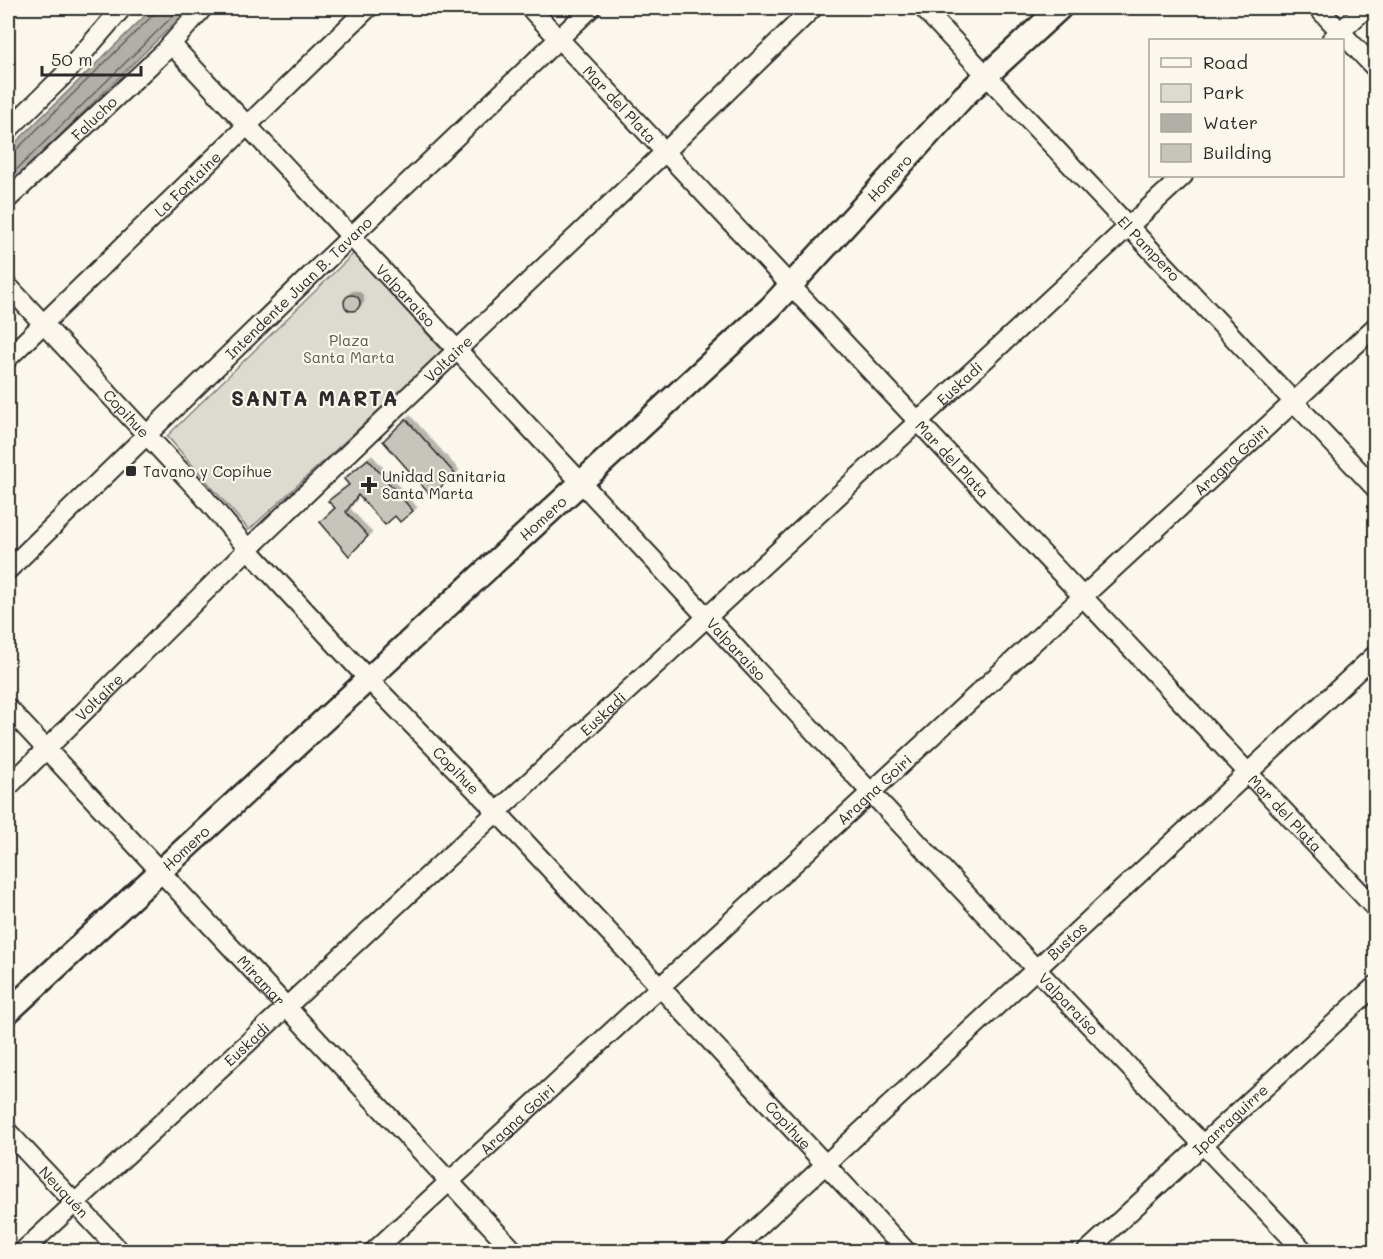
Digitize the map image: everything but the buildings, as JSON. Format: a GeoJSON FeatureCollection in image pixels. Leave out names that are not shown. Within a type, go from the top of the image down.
{"type":"FeatureCollection","features":[{"type":"Feature","properties":{"kind":"main road","name":"Homero"},"geometry":{"type":"LineString","coordinates":[[8,1012],[792,286],[964,96],[1060,8]]}},
{"type":"Feature","properties":{"kind":"street"},"geometry":{"type":"LineString","coordinates":[[8,130],[65,74],[123,8]]}},
{"type":"Feature","properties":{"kind":"street","name":"Falucho"},"geometry":{"type":"LineString","coordinates":[[8,199],[171,44],[203,8]]}},
{"type":"Feature","properties":{"kind":"street","name":"La Fontaine"},"geometry":{"type":"LineString","coordinates":[[8,358],[368,8]]}},
{"type":"Feature","properties":{"kind":"street","name":"Mar del Plata"},"geometry":{"type":"LineString","coordinates":[[530,8],[792,286],[917,424],[1376,909]]}},
{"type":"Feature","properties":{"kind":"street","name":"Intendente Juan B. Tavano"},"geometry":{"type":"LineString","coordinates":[[8,570],[146,434],[591,8]]}},
{"type":"Feature","properties":{"kind":"street","name":"Voltaire"},"geometry":{"type":"LineString","coordinates":[[8,787],[248,549],[813,8]]}},
{"type":"Feature","properties":{"kind":"street","name":"El Pampero"},"geometry":{"type":"LineString","coordinates":[[923,8],[1376,489]]}},
{"type":"Feature","properties":{"kind":"street"},"geometry":{"type":"LineString","coordinates":[[1318,8],[1336,36],[1366,8]]}},
{"type":"Feature","properties":{"kind":"street"},"geometry":{"type":"LineString","coordinates":[[1344,43],[1376,69]]}},
{"type":"Feature","properties":{"kind":"street","name":"Valparaiso"},"geometry":{"type":"LineString","coordinates":[[171,44],[1200,1144],[1305,1251]]}},
{"type":"Feature","properties":{"kind":"street","name":"Euskadi"},"geometry":{"type":"LineString","coordinates":[[22,1251],[1182,177]]}},
{"type":"Feature","properties":{"kind":"street","name":"Copihue"},"geometry":{"type":"LineString","coordinates":[[8,286],[369,680],[496,811],[907,1251]]}},
{"type":"Feature","properties":{"kind":"street","name":"Aragna Goiri"},"geometry":{"type":"LineString","coordinates":[[373,1251],[660,989],[870,791],[1376,326]]}},
{"type":"Feature","properties":{"kind":"street","name":"Bustos"},"geometry":{"type":"LineString","coordinates":[[731,1251],[1376,654]]}},
{"type":"Feature","properties":{"kind":"street","name":"Miramar"},"geometry":{"type":"LineString","coordinates":[[8,708],[515,1251]]}},
{"type":"Feature","properties":{"kind":"street","name":"Iparraguirre"},"geometry":{"type":"LineString","coordinates":[[1086,1251],[1376,985]]}},
{"type":"Feature","properties":{"kind":"street","name":"Neuquén"},"geometry":{"type":"LineString","coordinates":[[8,1132],[121,1251]]}},
{"type":"Feature","properties":{"kind":"green space","name":"Plaza Santa Marta"},"geometry":{"type":"Polygon","coordinates":[[[354,253],[443,351],[249,530],[167,436],[354,253]]]}},
{"type":"Feature","properties":{"kind":"water"},"geometry":{"type":"Polygon","coordinates":[[[153,8],[190,8],[8,186],[8,150],[153,8]]]}},
{"type":"Feature","properties":{"kind":"place","name":"Tavano y Copihue"},"geometry":{"type":"Point","coordinates":[131,471]}},
{"type":"Feature","properties":{"kind":"place","name":"Unidad Sanitaria Santa Marta"},"geometry":{"type":"Point","coordinates":[369,485]}},
{"type":"Feature","properties":{"kind":"district","name":"SANTA MARTA"},"geometry":{"type":"Point","coordinates":[315,397]}}]}
